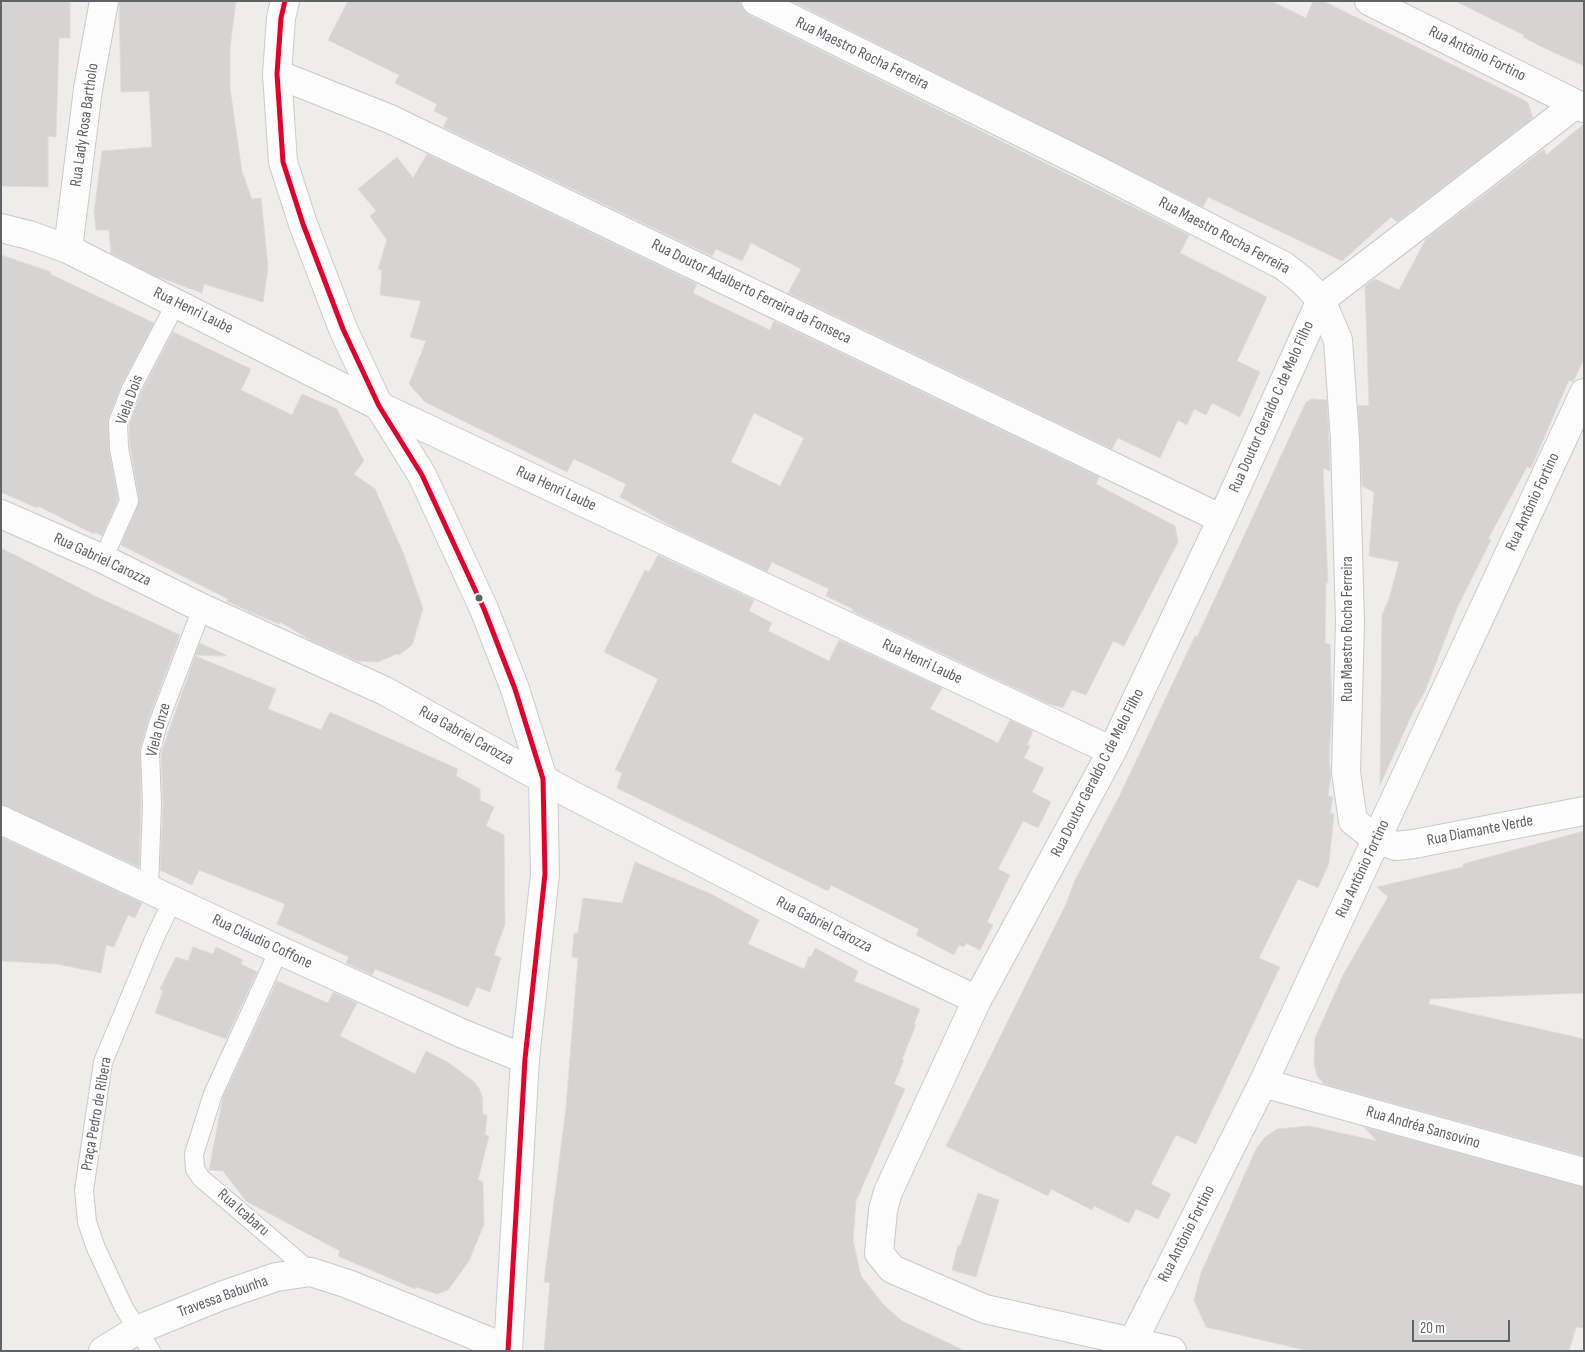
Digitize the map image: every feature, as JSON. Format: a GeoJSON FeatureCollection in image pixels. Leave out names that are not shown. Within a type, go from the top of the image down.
{"type":"FeatureCollection","features":[{"type":"Feature","properties":{"kind":"street","name":"Rua Lady Rosa Bartholo"},"geometry":{"type":"LineString","coordinates":[[68,249],[88,89],[104,1]]}},
{"type":"Feature","properties":{"kind":"street"},"geometry":{"type":"LineString","coordinates":[[285,1],[281,18],[276,74],[283,162],[303,224],[343,328],[379,406],[422,475],[484,608],[515,689],[544,779],[545,874],[525,1059],[508,1350]]}},
{"type":"Feature","properties":{"kind":"street","name":"Rua Maestro Rocha Ferreira"},"geometry":{"type":"LineString","coordinates":[[756,1],[1092,167],[1284,266],[1303,280],[1321,300],[1338,340],[1345,440],[1350,622],[1346,772],[1352,821],[1376,840]]}},
{"type":"Feature","properties":{"kind":"street","name":"Rua Antônio Fortino"},"geometry":{"type":"LineString","coordinates":[[1369,1],[1580,106]]}},
{"type":"Feature","properties":{"kind":"street","name":"Rua Doutor Adalberto Ferreira da Fonseca"},"geometry":{"type":"LineString","coordinates":[[276,74],[390,119],[1222,519]]}},
{"type":"Feature","properties":{"kind":"street","name":"Rua Doutor Geraldo C de Melo Filho"},"geometry":{"type":"LineString","coordinates":[[1172,1351],[985,1309],[892,1269],[879,1253],[883,1210],[888,1192],[977,1000],[1112,751],[1222,519],[1321,300],[1580,106]]}},
{"type":"Feature","properties":{"kind":"street","name":"Rua Henri Laube"},"geometry":{"type":"LineString","coordinates":[[1,228],[29,235],[68,249],[379,406],[1112,751]]}},
{"type":"Feature","properties":{"kind":"street","name":"Rua Antônio Fortino"},"geometry":{"type":"LineString","coordinates":[[1133,1341],[1263,1083],[1584,392]]}},
{"type":"Feature","properties":{"kind":"street","name":"Rua Gabriel Carozza"},"geometry":{"type":"LineString","coordinates":[[1,514],[103,559],[202,608],[385,691],[544,779],[868,948],[977,1000]]}},
{"type":"Feature","properties":{"kind":"street","name":"Rua Diamante Verde"},"geometry":{"type":"LineString","coordinates":[[1376,840],[1396,846],[1414,844],[1584,811]]}},
{"type":"Feature","properties":{"kind":"street","name":"Rua Cláudio Coffone"},"geometry":{"type":"LineString","coordinates":[[1,820],[279,950],[461,1033],[525,1059]]}},
{"type":"Feature","properties":{"kind":"street","name":"Rua Andréa Sansovino"},"geometry":{"type":"LineString","coordinates":[[1263,1083],[1584,1172]]}},
{"type":"Feature","properties":{"kind":"street","name":"Travessa Babunha"},"geometry":{"type":"LineString","coordinates":[[144,1340],[276,1277],[311,1272]]}},
{"type":"Feature","properties":{"kind":"street","name":"Rua Icabaru"},"geometry":{"type":"LineString","coordinates":[[311,1272],[348,1284],[508,1350]]}},
{"type":"Feature","properties":{"kind":"street"},"geometry":{"type":"LineString","coordinates":[[103,1351],[144,1340]]}},
{"type":"Feature","properties":{"kind":"lane","name":"Viela Dois"},"geometry":{"type":"LineString","coordinates":[[103,559],[129,501],[119,448],[118,422],[130,391],[176,303]]}},
{"type":"Feature","properties":{"kind":"lane","name":"Viela Onze"},"geometry":{"type":"LineString","coordinates":[[149,888],[152,805],[150,752],[158,724],[202,608]]}},
{"type":"Feature","properties":{"kind":"lane","name":"Praça Pedro de Ribera"},"geometry":{"type":"LineString","coordinates":[[144,1340],[116,1292],[96,1248],[87,1222],[84,1190],[103,1062],[155,937],[173,900]]}},
{"type":"Feature","properties":{"kind":"lane","name":"Rua Icabaru"},"geometry":{"type":"LineString","coordinates":[[279,950],[213,1094],[194,1154],[195,1169],[201,1178],[311,1272]]}},
{"type":"Feature","properties":{"kind":"building"},"geometry":{"type":"Polygon","coordinates":[[[2,1],[70,1],[70,38],[59,38],[56,137],[48,136],[48,187],[1,186],[2,1]]]}},
{"type":"Feature","properties":{"kind":"building"},"geometry":{"type":"Polygon","coordinates":[[[119,1],[236,1],[230,48],[230,88],[242,172],[252,199],[261,198],[268,267],[263,302],[204,284],[202,293],[153,275],[111,253],[109,230],[96,230],[94,212],[102,151],[152,147],[149,91],[121,92],[119,1]]]}},
{"type":"Feature","properties":{"kind":"building"},"geometry":{"type":"Polygon","coordinates":[[[348,1],[740,1],[743,9],[749,15],[1189,235],[1180,253],[1267,297],[1237,361],[1260,372],[1240,417],[1212,403],[1206,415],[1194,409],[1187,425],[1178,420],[1160,458],[1118,438],[1112,449],[788,293],[801,269],[751,243],[742,261],[716,249],[712,256],[443,127],[448,118],[434,111],[437,104],[395,83],[399,75],[328,40],[348,1]]]}},
{"type":"Feature","properties":{"kind":"building"},"geometry":{"type":"Polygon","coordinates":[[[792,1],[1271,1],[1306,18],[1313,1],[1323,1],[1522,99],[1528,103],[1533,118],[1397,222],[1391,217],[1342,261],[1208,197],[1203,207],[792,1]]]}},
{"type":"Feature","properties":{"kind":"building"},"geometry":{"type":"Polygon","coordinates":[[[1455,1],[1584,1],[1584,66],[1542,47],[1523,37],[1524,35],[1455,1]]]}},
{"type":"Feature","properties":{"kind":"building"},"geometry":{"type":"Polygon","coordinates":[[[1584,124],[1584,359],[1573,382],[1569,380],[1531,468],[1527,467],[1488,539],[1491,540],[1457,608],[1425,691],[1414,710],[1380,785],[1382,615],[1389,599],[1399,562],[1369,556],[1374,492],[1362,486],[1358,405],[1369,406],[1365,286],[1375,279],[1399,290],[1426,239],[1544,149],[1546,155],[1584,124]]]}},
{"type":"Feature","properties":{"kind":"building"},"geometry":{"type":"Polygon","coordinates":[[[427,154],[697,284],[693,293],[713,303],[770,330],[774,321],[1099,477],[1096,484],[1175,526],[1178,542],[1124,646],[1113,641],[1086,695],[1072,690],[1063,708],[1047,703],[852,611],[853,609],[826,596],[829,589],[772,562],[767,572],[673,527],[620,497],[626,484],[574,459],[567,472],[425,402],[409,384],[426,341],[410,337],[421,301],[380,295],[382,270],[378,269],[387,240],[370,216],[376,211],[358,189],[397,157],[413,178],[427,154]],[[754,413],[731,462],[780,486],[804,438],[754,413]]]}},
{"type":"Feature","properties":{"kind":"building"},"geometry":{"type":"Polygon","coordinates":[[[1,255],[51,272],[50,274],[154,323],[121,386],[108,419],[109,450],[118,500],[102,536],[95,532],[94,534],[38,506],[37,508],[1,492],[1,255]]]}},
{"type":"Feature","properties":{"kind":"building"},"geometry":{"type":"Polygon","coordinates":[[[173,332],[251,369],[241,390],[292,415],[302,394],[337,409],[364,461],[354,474],[375,489],[404,555],[423,609],[412,645],[399,655],[397,654],[378,662],[358,661],[314,642],[280,622],[279,624],[227,601],[228,599],[121,545],[139,500],[130,447],[129,424],[140,395],[173,332]]]}},
{"type":"Feature","properties":{"kind":"building"},"geometry":{"type":"Polygon","coordinates":[[[1312,399],[1327,400],[1329,441],[1330,471],[1323,468],[1328,583],[1326,582],[1325,643],[1330,644],[1332,711],[1329,759],[1331,776],[1328,796],[1333,797],[1330,813],[1334,814],[1329,863],[1318,888],[1298,879],[1259,958],[1280,967],[1196,1144],[1176,1135],[1151,1184],[1171,1194],[1158,1219],[1136,1209],[1129,1223],[1094,1206],[1092,1210],[1051,1189],[1048,1196],[946,1146],[1066,904],[1075,880],[1120,795],[1195,636],[1197,637],[1306,402],[1312,399]]]}},
{"type":"Feature","properties":{"kind":"building"},"geometry":{"type":"Polygon","coordinates":[[[1,548],[95,596],[180,635],[148,720],[140,749],[139,867],[1,805],[1,548]]]}},
{"type":"Feature","properties":{"kind":"building"},"geometry":{"type":"Polygon","coordinates":[[[658,555],[754,600],[749,611],[772,623],[768,631],[829,661],[839,640],[942,688],[930,709],[998,743],[1010,720],[1033,731],[1027,745],[1030,746],[1024,758],[1044,768],[1032,792],[1051,802],[1038,828],[1023,821],[998,869],[1010,875],[987,922],[993,925],[980,950],[966,943],[964,947],[959,945],[954,955],[916,935],[919,929],[831,885],[828,891],[617,788],[622,773],[615,770],[658,679],[604,652],[645,570],[649,572],[658,555]]]}},
{"type":"Feature","properties":{"kind":"building"},"geometry":{"type":"Polygon","coordinates":[[[200,643],[226,655],[226,656],[195,655],[200,643]]]}},
{"type":"Feature","properties":{"kind":"building"},"geometry":{"type":"Polygon","coordinates":[[[195,656],[276,689],[268,709],[321,730],[330,712],[458,769],[456,776],[480,789],[480,800],[494,807],[486,826],[504,835],[505,924],[494,955],[501,958],[490,992],[477,987],[468,1007],[375,969],[372,975],[346,963],[349,957],[277,924],[285,904],[199,870],[192,885],[160,870],[163,805],[161,753],[195,656]]]}},
{"type":"Feature","properties":{"kind":"building"},"geometry":{"type":"Polygon","coordinates":[[[1584,831],[1584,993],[1430,999],[1429,1004],[1584,1039],[1584,1156],[1324,1084],[1317,1076],[1314,1064],[1315,1038],[1343,975],[1388,897],[1377,887],[1463,867],[1463,864],[1584,831]]]}},
{"type":"Feature","properties":{"kind":"building"},"geometry":{"type":"Polygon","coordinates":[[[1,837],[142,903],[135,918],[128,915],[114,947],[106,945],[101,973],[57,964],[1,961],[1,837]]]}},
{"type":"Feature","properties":{"kind":"building"},"geometry":{"type":"Polygon","coordinates":[[[635,862],[711,894],[759,920],[748,944],[804,969],[809,956],[811,957],[815,948],[858,971],[854,981],[920,1009],[914,1024],[916,1025],[902,1059],[904,1060],[894,1084],[905,1089],[856,1201],[853,1240],[861,1276],[883,1304],[902,1321],[965,1351],[544,1351],[550,1283],[544,1282],[566,1107],[578,958],[572,957],[574,933],[578,933],[583,898],[622,903],[635,862]]]}},
{"type":"Feature","properties":{"kind":"building"},"geometry":{"type":"Polygon","coordinates":[[[193,947],[213,954],[216,947],[243,960],[241,964],[257,972],[226,1039],[155,1013],[163,991],[160,989],[176,957],[188,961],[193,947]]]}},
{"type":"Feature","properties":{"kind":"building"},"geometry":{"type":"Polygon","coordinates":[[[277,981],[328,1003],[333,992],[357,1003],[340,1036],[415,1074],[426,1051],[449,1063],[473,1081],[479,1088],[482,1096],[483,1114],[487,1115],[485,1135],[489,1136],[478,1180],[483,1182],[484,1224],[469,1261],[448,1290],[437,1294],[416,1287],[415,1289],[338,1256],[340,1251],[246,1201],[223,1171],[209,1170],[223,1097],[277,981]]]}},
{"type":"Feature","properties":{"kind":"building"},"geometry":{"type":"Polygon","coordinates":[[[1309,1126],[1377,1141],[1364,1127],[1584,1187],[1584,1328],[1576,1327],[1569,1351],[1309,1351],[1206,1327],[1194,1300],[1201,1273],[1256,1149],[1265,1137],[1277,1129],[1309,1126]]]}},
{"type":"Feature","properties":{"kind":"building"},"geometry":{"type":"Polygon","coordinates":[[[978,1193],[999,1200],[976,1277],[952,1270],[958,1245],[960,1246],[978,1193]]]}},
{"type":"Feature","properties":{"kind":"transit line"},"geometry":{"type":"LineString","coordinates":[[285,1],[281,18],[277,74],[283,162],[303,224],[343,329],[379,406],[422,475],[484,609],[515,689],[543,779],[545,874],[525,1059],[508,1351]]}}]}
